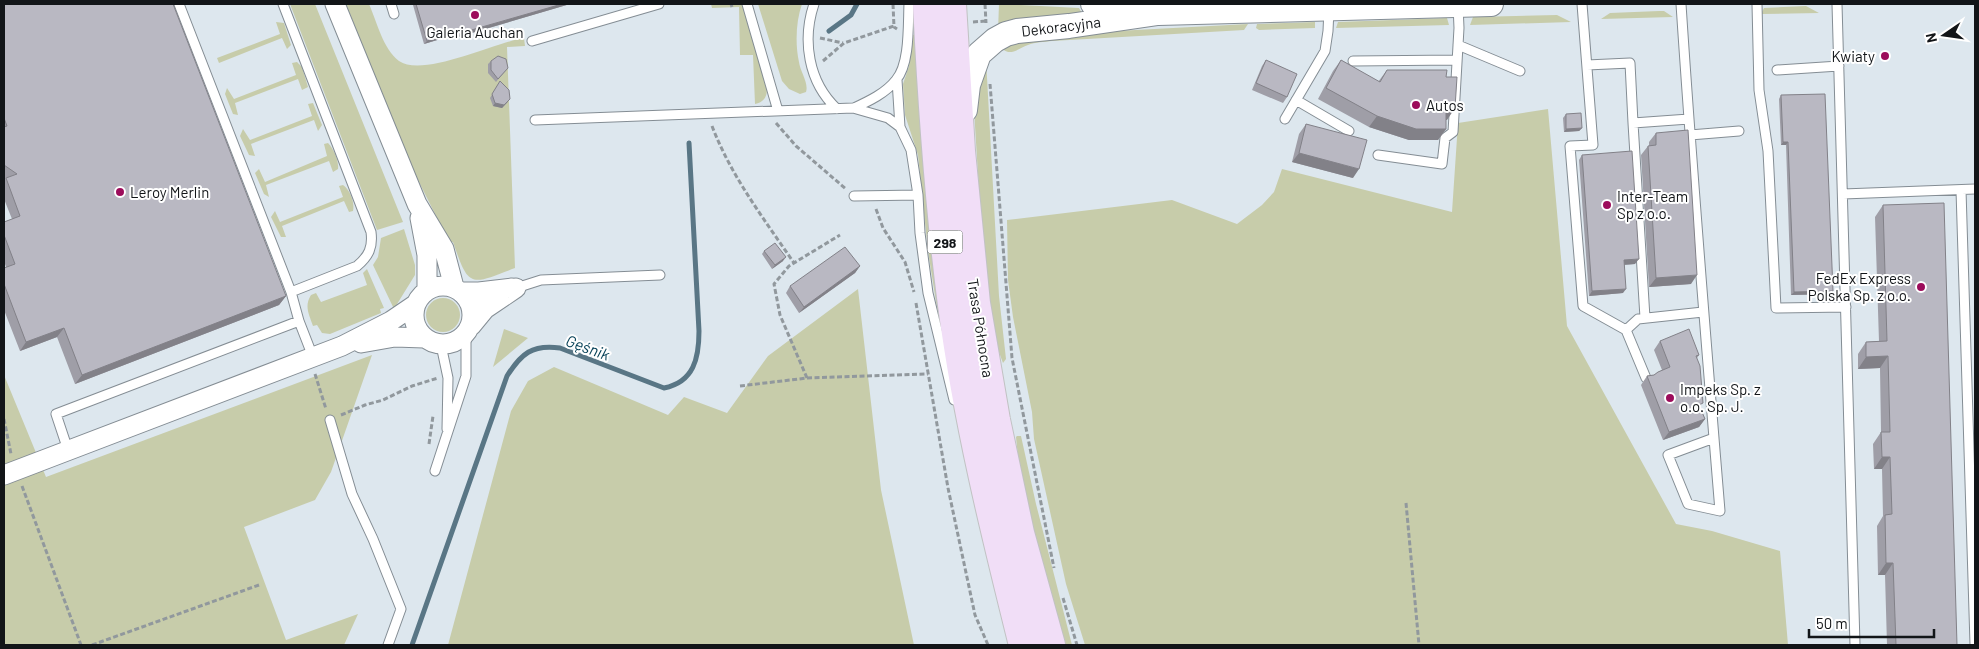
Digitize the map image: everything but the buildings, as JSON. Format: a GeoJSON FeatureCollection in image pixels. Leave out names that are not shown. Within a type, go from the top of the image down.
{"type":"FeatureCollection","features":[{"type":"Feature","properties":{"kind":"main road","name":"Trasa Północna"},"geometry":{"type":"LineString","coordinates":[[927,4],[936,166],[952,307],[982,477],[1024,645]]}},
{"type":"Feature","properties":{"kind":"main road","name":"Trasa Północna"},"geometry":{"type":"LineString","coordinates":[[952,4],[961,151],[976,303],[996,420],[1020,533],[1051,645]]}},
{"type":"Feature","properties":{"kind":"street"},"geometry":{"type":"LineString","coordinates":[[335,4],[417,204],[444,249],[458,290],[468,299],[472,308],[468,330]]}},
{"type":"Feature","properties":{"kind":"street","name":"Dekoracyjna"},"geometry":{"type":"LineString","coordinates":[[1093,4],[1161,10],[1240,7],[1329,8],[1491,4]]}},
{"type":"Feature","properties":{"kind":"street","name":"Dekoracyjna"},"geometry":{"type":"LineString","coordinates":[[961,151],[968,85],[980,54],[995,40],[1006,34],[1031,29],[1069,26],[1161,10]]}},
{"type":"Feature","properties":{"kind":"street"},"geometry":{"type":"LineString","coordinates":[[417,204],[427,255],[422,297],[414,313],[414,322],[418,331],[433,341]]}},
{"type":"Feature","properties":{"kind":"street"},"geometry":{"type":"LineString","coordinates":[[11,469],[314,365],[342,346],[391,321],[436,286],[479,292],[516,288]]}},
{"type":"Feature","properties":{"kind":"street"},"geometry":{"type":"LineString","coordinates":[[342,346],[395,337],[450,344],[459,340],[485,309],[516,288]]}},
{"type":"Feature","properties":{"kind":"lane"},"geometry":{"type":"LineString","coordinates":[[180,4],[292,292],[314,365]]}},
{"type":"Feature","properties":{"kind":"lane"},"geometry":{"type":"LineString","coordinates":[[283,4],[371,232],[372,242],[370,252],[357,266],[292,292]]}},
{"type":"Feature","properties":{"kind":"lane"},"geometry":{"type":"LineString","coordinates":[[391,4],[394,14]]}},
{"type":"Feature","properties":{"kind":"lane"},"geometry":{"type":"LineString","coordinates":[[532,41],[659,4]]}},
{"type":"Feature","properties":{"kind":"lane"},"geometry":{"type":"LineString","coordinates":[[747,4],[778,111]]}},
{"type":"Feature","properties":{"kind":"lane"},"geometry":{"type":"LineString","coordinates":[[814,4],[809,19],[808,34],[808,47],[813,70],[826,98],[837,108]]}},
{"type":"Feature","properties":{"kind":"lane"},"geometry":{"type":"LineString","coordinates":[[909,4],[904,62],[897,80],[900,127],[911,150],[918,194],[920,232],[928,293],[957,413]]}},
{"type":"Feature","properties":{"kind":"lane"},"geometry":{"type":"LineString","coordinates":[[1582,4],[1593,145],[1570,146],[1583,306],[1626,330],[1646,378]]}},
{"type":"Feature","properties":{"kind":"lane"},"geometry":{"type":"LineString","coordinates":[[1681,4],[1703,312],[1714,438],[1720,511],[1688,504],[1668,456],[1714,438]]}},
{"type":"Feature","properties":{"kind":"lane"},"geometry":{"type":"LineString","coordinates":[[1757,4],[1759,90],[1768,151],[1776,308],[1846,307]]}},
{"type":"Feature","properties":{"kind":"lane"},"geometry":{"type":"LineString","coordinates":[[1837,4],[1855,645]]}},
{"type":"Feature","properties":{"kind":"lane"},"geometry":{"type":"LineString","coordinates":[[1378,155],[1442,164],[1445,138],[1453,132],[1458,45],[1458,5]]}},
{"type":"Feature","properties":{"kind":"lane"},"geometry":{"type":"LineString","coordinates":[[1285,119],[1325,51],[1329,8]]}},
{"type":"Feature","properties":{"kind":"lane"},"geometry":{"type":"LineString","coordinates":[[1458,45],[1520,71]]}},
{"type":"Feature","properties":{"kind":"lane"},"geometry":{"type":"LineString","coordinates":[[1353,61],[1457,60]]}},
{"type":"Feature","properties":{"kind":"lane"},"geometry":{"type":"LineString","coordinates":[[1587,65],[1630,63],[1645,318]]}},
{"type":"Feature","properties":{"kind":"lane"},"geometry":{"type":"LineString","coordinates":[[1777,70],[1839,66]]}},
{"type":"Feature","properties":{"kind":"lane"},"geometry":{"type":"LineString","coordinates":[[853,108],[875,98],[897,80]]}},
{"type":"Feature","properties":{"kind":"lane"},"geometry":{"type":"LineString","coordinates":[[1296,100],[1349,131]]}},
{"type":"Feature","properties":{"kind":"lane"},"geometry":{"type":"LineString","coordinates":[[535,120],[853,108],[888,118],[900,127]]}},
{"type":"Feature","properties":{"kind":"lane"},"geometry":{"type":"LineString","coordinates":[[1633,123],[1689,119]]}},
{"type":"Feature","properties":{"kind":"lane"},"geometry":{"type":"LineString","coordinates":[[1690,135],[1739,131]]}},
{"type":"Feature","properties":{"kind":"lane"},"geometry":{"type":"LineString","coordinates":[[1843,194],[1975,189]]}},
{"type":"Feature","properties":{"kind":"lane"},"geometry":{"type":"LineString","coordinates":[[1961,190],[1975,644]]}},
{"type":"Feature","properties":{"kind":"lane"},"geometry":{"type":"LineString","coordinates":[[854,196],[918,194]]}},
{"type":"Feature","properties":{"kind":"lane"},"geometry":{"type":"LineString","coordinates":[[516,288],[541,280],[660,275]]}},
{"type":"Feature","properties":{"kind":"lane"},"geometry":{"type":"LineString","coordinates":[[1626,330],[1638,318],[1703,312]]}},
{"type":"Feature","properties":{"kind":"lane"},"geometry":{"type":"LineString","coordinates":[[68,450],[56,414],[300,321]]}},
{"type":"Feature","properties":{"kind":"lane"},"geometry":{"type":"LineString","coordinates":[[435,471],[466,376],[468,330]]}},
{"type":"Feature","properties":{"kind":"lane"},"geometry":{"type":"LineString","coordinates":[[433,341],[448,378],[447,439]]}},
{"type":"Feature","properties":{"kind":"lane"},"geometry":{"type":"LineString","coordinates":[[330,420],[352,494],[373,539],[401,609],[388,645]]}},
{"type":"Feature","properties":{"kind":"lane"},"geometry":{"type":"LineString","coordinates":[[964,438],[982,477]]}},
{"type":"Feature","properties":{"kind":"path"},"geometry":{"type":"LineString","coordinates":[[893,4],[894,27]]}},
{"type":"Feature","properties":{"kind":"path"},"geometry":{"type":"LineString","coordinates":[[813,70],[844,43],[899,25]]}},
{"type":"Feature","properties":{"kind":"path"},"geometry":{"type":"LineString","coordinates":[[808,34],[844,43]]}},
{"type":"Feature","properties":{"kind":"path"},"geometry":{"type":"LineString","coordinates":[[990,79],[1012,358],[1055,573]]}},
{"type":"Feature","properties":{"kind":"path"},"geometry":{"type":"LineString","coordinates":[[766,112],[796,146],[854,196]]}},
{"type":"Feature","properties":{"kind":"path"},"geometry":{"type":"LineString","coordinates":[[707,114],[719,144],[750,199],[794,262]]}},
{"type":"Feature","properties":{"kind":"path"},"geometry":{"type":"LineString","coordinates":[[876,209],[883,228],[904,262],[913,288],[948,488],[975,615],[988,645]]}},
{"type":"Feature","properties":{"kind":"path"},"geometry":{"type":"LineString","coordinates":[[807,378],[780,315],[774,284],[794,262],[840,235]]}},
{"type":"Feature","properties":{"kind":"path"},"geometry":{"type":"LineString","coordinates":[[314,365],[330,420],[365,405],[383,400],[412,386],[438,378]]}},
{"type":"Feature","properties":{"kind":"path"},"geometry":{"type":"LineString","coordinates":[[437,388],[439,373]]}},
{"type":"Feature","properties":{"kind":"path"},"geometry":{"type":"LineString","coordinates":[[740,386],[807,378],[928,374]]}},
{"type":"Feature","properties":{"kind":"path"},"geometry":{"type":"LineString","coordinates":[[429,447],[434,408]]}},
{"type":"Feature","properties":{"kind":"path"},"geometry":{"type":"LineString","coordinates":[[4,419],[11,469],[81,645]]}},
{"type":"Feature","properties":{"kind":"path"},"geometry":{"type":"LineString","coordinates":[[1406,503],[1419,645]]}},
{"type":"Feature","properties":{"kind":"path"},"geometry":{"type":"LineString","coordinates":[[92,645],[259,585]]}},
{"type":"Feature","properties":{"kind":"path"},"geometry":{"type":"LineString","coordinates":[[1060,591],[1077,645]]}},
{"type":"Feature","properties":{"kind":"green space"},"geometry":{"type":"Polygon","coordinates":[[[290,4],[315,4],[403,222],[377,230],[290,4]]]}},
{"type":"Feature","properties":{"kind":"green space"},"geometry":{"type":"Polygon","coordinates":[[[346,4],[369,4],[381,35],[393,56],[399,61],[410,65],[442,62],[524,38],[525,46],[507,47],[515,268],[480,280],[473,279],[463,268],[453,242],[449,242],[408,160],[346,4]]]}},
{"type":"Feature","properties":{"kind":"green space"},"geometry":{"type":"Polygon","coordinates":[[[711,4],[742,4],[767,89],[764,99],[760,102],[755,104],[753,55],[740,55],[739,7],[712,8],[711,4]]]}},
{"type":"Feature","properties":{"kind":"green space"},"geometry":{"type":"Polygon","coordinates":[[[758,4],[802,4],[797,25],[797,48],[807,88],[806,92],[800,94],[789,89],[782,81],[758,4]]]}},
{"type":"Feature","properties":{"kind":"green space"},"geometry":{"type":"Polygon","coordinates":[[[999,4],[1079,8],[1083,15],[998,31],[999,4]]]}},
{"type":"Feature","properties":{"kind":"green space"},"geometry":{"type":"Polygon","coordinates":[[[1806,6],[1819,13],[1761,14],[1764,8],[1806,6]]]}},
{"type":"Feature","properties":{"kind":"green space"},"geometry":{"type":"Polygon","coordinates":[[[1664,11],[1673,17],[1601,19],[1610,13],[1664,11]]]}},
{"type":"Feature","properties":{"kind":"green space"},"geometry":{"type":"Polygon","coordinates":[[[1557,15],[1571,22],[1470,25],[1473,17],[1557,15]]]}},
{"type":"Feature","properties":{"kind":"green space"},"geometry":{"type":"Polygon","coordinates":[[[1447,18],[1449,25],[1336,28],[1338,22],[1447,18]]]}},
{"type":"Feature","properties":{"kind":"green space"},"geometry":{"type":"Polygon","coordinates":[[[276,22],[284,23],[291,45],[287,49],[282,38],[219,63],[217,58],[280,34],[276,22]]]}},
{"type":"Feature","properties":{"kind":"green space"},"geometry":{"type":"Polygon","coordinates":[[[1315,22],[1315,28],[1259,30],[1256,28],[1257,24],[1315,22]]]}},
{"type":"Feature","properties":{"kind":"green space"},"geometry":{"type":"Polygon","coordinates":[[[1248,24],[1244,30],[1040,42],[1010,52],[1003,50],[1000,46],[1023,36],[1248,24]]]}},
{"type":"Feature","properties":{"kind":"green space"},"geometry":{"type":"Polygon","coordinates":[[[912,35],[920,35],[948,357],[940,327],[928,251],[918,155],[905,115],[903,84],[909,66],[912,35]]]}},
{"type":"Feature","properties":{"kind":"green space"},"geometry":{"type":"Polygon","coordinates":[[[986,59],[999,296],[1006,359],[1003,363],[990,328],[985,287],[975,126],[974,105],[986,59]]]}},
{"type":"Feature","properties":{"kind":"green space"},"geometry":{"type":"Polygon","coordinates":[[[297,62],[302,67],[308,87],[302,90],[298,79],[235,103],[238,115],[233,114],[225,94],[227,88],[234,99],[296,75],[292,63],[297,62]]]}},
{"type":"Feature","properties":{"kind":"green space"},"geometry":{"type":"Polygon","coordinates":[[[313,103],[322,125],[318,131],[314,120],[251,144],[255,156],[249,155],[240,136],[243,129],[250,140],[312,116],[308,104],[313,103]]]}},
{"type":"Feature","properties":{"kind":"green space"},"geometry":{"type":"Polygon","coordinates":[[[1548,109],[1567,326],[1676,524],[1712,531],[1780,551],[1788,645],[1085,645],[1066,584],[1034,439],[1032,412],[1013,317],[1008,280],[1007,220],[1172,200],[1237,224],[1262,205],[1274,192],[1282,169],[1452,212],[1458,123],[1548,109]]]}},
{"type":"Feature","properties":{"kind":"green space"},"geometry":{"type":"Polygon","coordinates":[[[328,143],[336,155],[338,169],[333,172],[329,161],[266,185],[269,197],[264,194],[255,173],[259,169],[265,182],[327,156],[324,144],[328,143]]]}},
{"type":"Feature","properties":{"kind":"green space"},"geometry":{"type":"Polygon","coordinates":[[[343,185],[351,196],[353,211],[349,212],[344,201],[282,226],[286,237],[281,237],[271,217],[275,211],[280,222],[343,197],[339,186],[343,185]]]}},
{"type":"Feature","properties":{"kind":"green space"},"geometry":{"type":"Polygon","coordinates":[[[404,229],[415,265],[415,275],[394,309],[373,265],[378,257],[381,238],[404,229]]]}},
{"type":"Feature","properties":{"kind":"green space"},"geometry":{"type":"Polygon","coordinates":[[[367,269],[384,308],[380,309],[381,313],[330,334],[322,333],[317,325],[313,326],[308,306],[311,295],[316,293],[321,302],[367,285],[363,273],[367,269]]]}},
{"type":"Feature","properties":{"kind":"green space"},"geometry":{"type":"Polygon","coordinates":[[[858,289],[881,490],[914,645],[448,645],[511,411],[528,381],[554,367],[668,415],[684,397],[727,413],[768,356],[858,289]]]}},
{"type":"Feature","properties":{"kind":"green space"},"geometry":{"type":"Polygon","coordinates":[[[443,298],[455,303],[460,315],[455,327],[443,332],[431,327],[426,315],[431,303],[443,298]]]}},
{"type":"Feature","properties":{"kind":"green space"},"geometry":{"type":"Polygon","coordinates":[[[504,329],[528,338],[493,367],[504,329]]]}},
{"type":"Feature","properties":{"kind":"green space"},"geometry":{"type":"Polygon","coordinates":[[[372,355],[331,472],[315,500],[244,527],[286,640],[358,614],[344,645],[4,645],[4,375],[46,477],[372,355]]]}},
{"type":"Feature","properties":{"kind":"green space"},"geometry":{"type":"Polygon","coordinates":[[[1017,436],[1021,436],[1036,504],[1072,645],[1059,645],[1019,467],[1017,436]]]}},
{"type":"Feature","properties":{"kind":"waterway","name":"Gęśnik"},"geometry":{"type":"LineString","coordinates":[[829,31],[851,15],[857,4]]}},
{"type":"Feature","properties":{"kind":"waterway","name":"Gęśnik"},"geometry":{"type":"LineString","coordinates":[[412,645],[507,376],[523,356],[535,349],[560,348],[664,388],[682,380],[693,367],[698,350],[699,331],[689,143]]}},
{"type":"Feature","properties":{"kind":"place","name":"Galeria Auchan"},"geometry":{"type":"Point","coordinates":[475,15]}},
{"type":"Feature","properties":{"kind":"place","name":"Kwiaty"},"geometry":{"type":"Point","coordinates":[1885,56]}},
{"type":"Feature","properties":{"kind":"place","name":"Autos"},"geometry":{"type":"Point","coordinates":[1416,105]}},
{"type":"Feature","properties":{"kind":"place","name":"Leroy Merlin"},"geometry":{"type":"Point","coordinates":[120,192]}},
{"type":"Feature","properties":{"kind":"place","name":"Inter-Team Sp z o.o."},"geometry":{"type":"Point","coordinates":[1607,205]}},
{"type":"Feature","properties":{"kind":"place","name":"FedEx Express Polska Sp. z o.o."},"geometry":{"type":"Point","coordinates":[1921,287]}},
{"type":"Feature","properties":{"kind":"place","name":"Impeks Sp. z o.o. Sp. J."},"geometry":{"type":"Point","coordinates":[1670,398]}}]}
